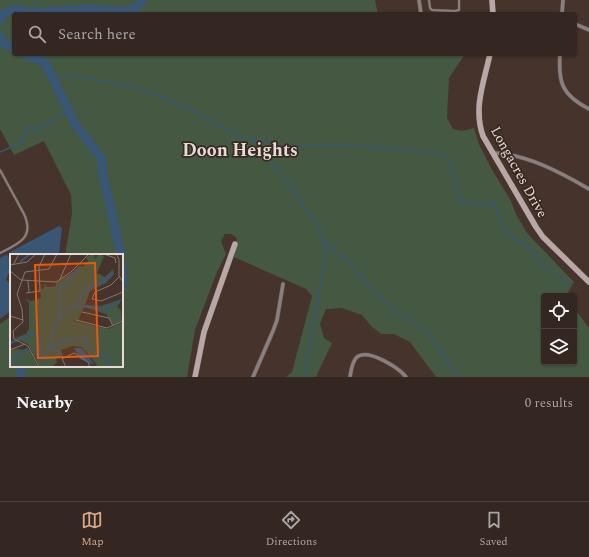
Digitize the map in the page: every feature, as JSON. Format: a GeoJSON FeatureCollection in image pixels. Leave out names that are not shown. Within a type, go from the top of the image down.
{"type":"FeatureCollection","features":[{"type":"Feature","properties":{"kind":"street"},"geometry":{"type":"LineString","coordinates":[[419,0],[420,12]]}},
{"type":"Feature","properties":{"kind":"street"},"geometry":{"type":"LineString","coordinates":[[492,0],[493,12]]}},
{"type":"Feature","properties":{"kind":"street"},"geometry":{"type":"LineString","coordinates":[[562,12],[563,0]]}},
{"type":"Feature","properties":{"kind":"street"},"geometry":{"type":"LineString","coordinates":[[577,25],[589,30]]}},
{"type":"Feature","properties":{"kind":"street","name":"Longacres Drive"},"geometry":{"type":"LineString","coordinates":[[490,56],[479,100],[479,126],[483,136],[543,237],[589,282]]}},
{"type":"Feature","properties":{"kind":"street"},"geometry":{"type":"LineString","coordinates":[[560,56],[560,80],[563,89],[572,99],[589,109]]}},
{"type":"Feature","properties":{"kind":"street"},"geometry":{"type":"LineString","coordinates":[[493,153],[506,154],[544,166],[589,189]]}},
{"type":"Feature","properties":{"kind":"street"},"geometry":{"type":"LineString","coordinates":[[195,377],[201,341],[234,244]]}},
{"type":"Feature","properties":{"kind":"street"},"geometry":{"type":"LineString","coordinates":[[253,377],[273,331],[283,284]]}},
{"type":"Feature","properties":{"kind":"street"},"geometry":{"type":"LineString","coordinates":[[350,377],[354,360],[358,356],[364,354],[387,362],[397,368],[406,377]]}},
{"type":"Feature","properties":{"kind":"lane"},"geometry":{"type":"LineString","coordinates":[[429,0],[430,8],[434,11],[444,12]]}},
{"type":"Feature","properties":{"kind":"lane"},"geometry":{"type":"LineString","coordinates":[[456,12],[459,10],[459,0]]}},
{"type":"Feature","properties":{"kind":"lane"},"geometry":{"type":"LineString","coordinates":[[0,170],[24,214],[28,229],[25,238],[21,242],[0,253]]}},
{"type":"Feature","properties":{"kind":"green space"},"geometry":{"type":"Polygon","coordinates":[[[0,0],[375,0],[378,12],[12,12],[12,56],[464,56],[449,78],[447,118],[453,129],[462,131],[474,128],[479,144],[491,168],[511,201],[516,214],[527,233],[574,282],[568,293],[541,293],[541,365],[577,365],[577,312],[589,328],[589,377],[436,377],[410,342],[394,334],[381,334],[371,326],[362,315],[342,308],[326,309],[320,324],[324,338],[332,343],[316,377],[286,377],[292,372],[312,296],[306,289],[234,257],[237,242],[236,237],[231,234],[225,234],[221,241],[226,254],[217,272],[195,330],[187,377],[0,377],[0,324],[10,317],[10,367],[123,367],[123,254],[65,254],[72,214],[71,195],[44,141],[14,155],[0,129],[0,0]]]}},
{"type":"Feature","properties":{"kind":"water"},"geometry":{"type":"Polygon","coordinates":[[[59,226],[62,228],[59,254],[11,254],[10,252],[59,226]]]}},
{"type":"Feature","properties":{"kind":"water"},"geometry":{"type":"Polygon","coordinates":[[[7,254],[10,262],[10,270],[6,280],[10,282],[10,312],[0,319],[0,258],[7,254]]]}},
{"type":"Feature","properties":{"kind":"waterway"},"geometry":{"type":"LineString","coordinates":[[32,12],[38,0]]}},
{"type":"Feature","properties":{"kind":"waterway"},"geometry":{"type":"LineString","coordinates":[[126,12],[136,8],[142,0]]}},
{"type":"Feature","properties":{"kind":"waterway"},"geometry":{"type":"LineString","coordinates":[[0,20],[1,17],[8,11],[16,9],[27,12]]}},
{"type":"Feature","properties":{"kind":"waterway"},"geometry":{"type":"LineString","coordinates":[[46,12],[90,9],[126,12]]}},
{"type":"Feature","properties":{"kind":"waterway"},"geometry":{"type":"LineString","coordinates":[[0,36],[3,43],[12,47]]}},
{"type":"Feature","properties":{"kind":"waterway"},"geometry":{"type":"LineString","coordinates":[[30,56],[46,65],[75,124],[101,158],[103,175],[121,254]]}},
{"type":"Feature","properties":{"kind":"waterway"},"geometry":{"type":"LineString","coordinates":[[52,76],[79,76],[144,90],[190,109],[235,135],[283,147],[337,144],[442,154],[449,159],[459,198],[472,203],[494,203],[505,230],[514,239],[533,251],[539,261],[569,286]]}},
{"type":"Feature","properties":{"kind":"waterway"},"geometry":{"type":"LineString","coordinates":[[0,152],[21,143],[27,126],[36,131],[68,110]]}},
{"type":"Feature","properties":{"kind":"waterway"},"geometry":{"type":"LineString","coordinates":[[253,140],[290,186],[319,228],[326,252],[304,377]]}},
{"type":"Feature","properties":{"kind":"waterway"},"geometry":{"type":"LineString","coordinates":[[323,241],[350,263],[371,289],[394,309],[429,334],[458,377]]}},
{"type":"Feature","properties":{"kind":"waterway"},"geometry":{"type":"LineString","coordinates":[[20,377],[21,367]]}},
{"type":"Feature","properties":{"kind":"district","name":"Doon Heights"},"geometry":{"type":"Point","coordinates":[240,150]}}]}
